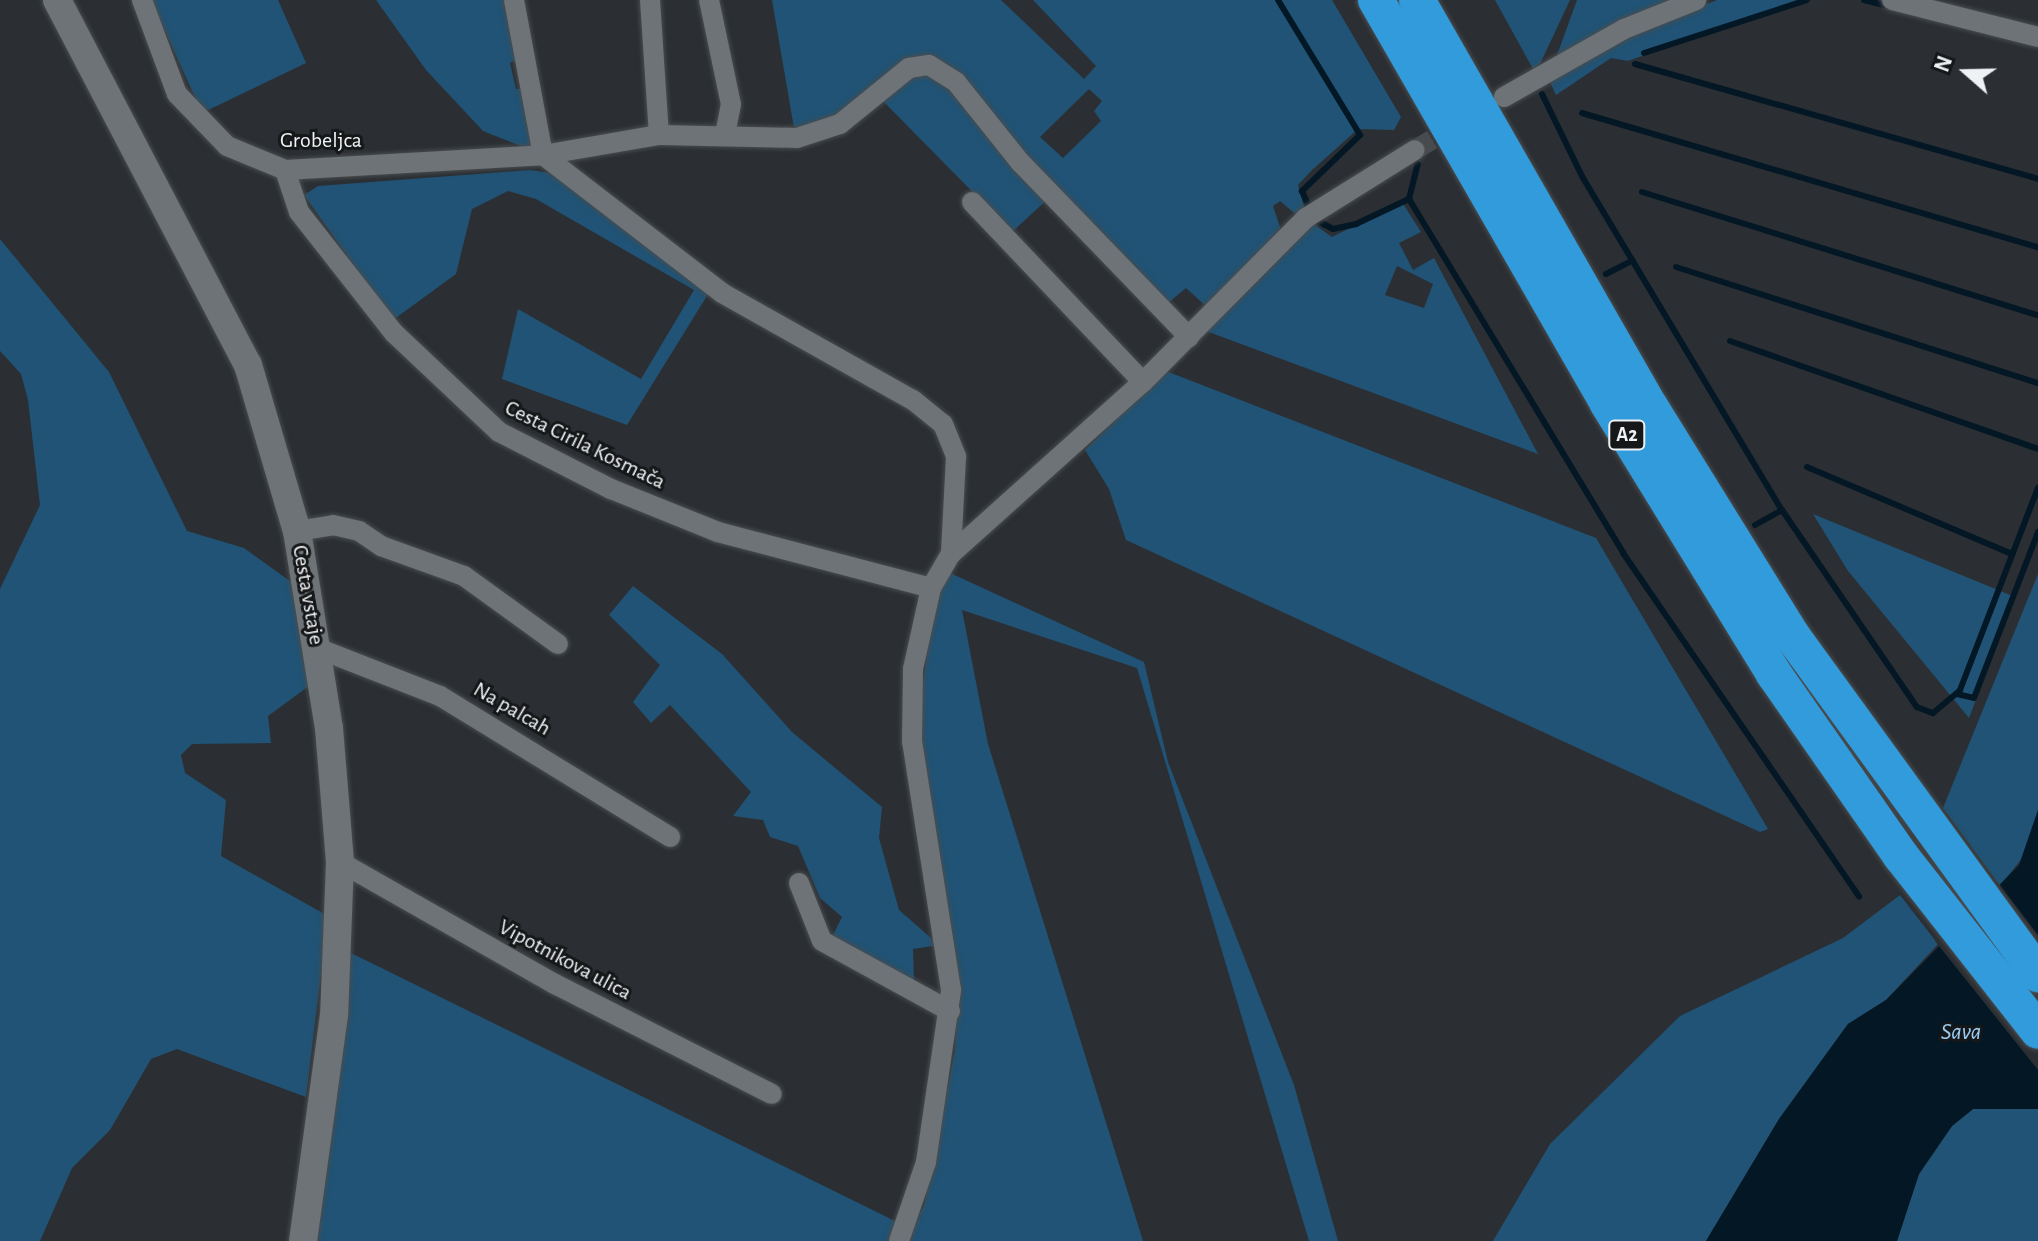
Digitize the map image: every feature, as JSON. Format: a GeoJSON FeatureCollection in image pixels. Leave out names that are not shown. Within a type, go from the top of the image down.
{"type":"FeatureCollection","features":[{"type":"Feature","properties":{"kind":"highway","name":"A2"},"geometry":{"type":"LineString","coordinates":[[1376,0],[1710,573],[1901,856],[2038,1031]]}},
{"type":"Feature","properties":{"kind":"highway","name":"A2"},"geometry":{"type":"LineString","coordinates":[[1417,0],[1707,502],[1918,818],[2038,974]]}},
{"type":"Feature","properties":{"kind":"main road","name":"Cesta vstaje"},"geometry":{"type":"LineString","coordinates":[[57,0],[248,365],[297,531],[317,648],[340,862],[334,1015],[303,1241]]}},
{"type":"Feature","properties":{"kind":"street","name":"Grobeljca"},"geometry":{"type":"LineString","coordinates":[[142,0],[177,94],[227,146],[285,170],[543,155],[659,135],[797,138],[840,124],[913,65],[946,73],[1189,337]]}},
{"type":"Feature","properties":{"kind":"street"},"geometry":{"type":"LineString","coordinates":[[514,0],[543,155],[722,293],[913,400],[943,424],[956,457],[951,554]]}},
{"type":"Feature","properties":{"kind":"street"},"geometry":{"type":"LineString","coordinates":[[650,0],[659,135]]}},
{"type":"Feature","properties":{"kind":"street"},"geometry":{"type":"LineString","coordinates":[[709,0],[731,104],[725,135]]}},
{"type":"Feature","properties":{"kind":"street"},"geometry":{"type":"LineString","coordinates":[[1504,97],[1624,29],[1696,0]]}},
{"type":"Feature","properties":{"kind":"street"},"geometry":{"type":"LineString","coordinates":[[1892,0],[2038,37]]}},
{"type":"Feature","properties":{"kind":"street"},"geometry":{"type":"LineString","coordinates":[[899,1241],[926,1162],[950,1011],[912,742],[913,669],[931,588],[951,554],[1143,382],[1306,218],[1415,150]]}},
{"type":"Feature","properties":{"kind":"street","name":"Cesta Cirila Kosmača"},"geometry":{"type":"LineString","coordinates":[[285,170],[299,212],[394,333],[499,432],[718,532],[931,588]]}},
{"type":"Feature","properties":{"kind":"street"},"geometry":{"type":"LineString","coordinates":[[972,202],[1143,382]]}},
{"type":"Feature","properties":{"kind":"street"},"geometry":{"type":"LineString","coordinates":[[297,531],[333,525],[359,531],[381,546],[464,576],[558,644]]}},
{"type":"Feature","properties":{"kind":"street","name":"Na palcah"},"geometry":{"type":"LineString","coordinates":[[317,648],[440,696],[670,837]]}},
{"type":"Feature","properties":{"kind":"street","name":"Vipotnikova ulica"},"geometry":{"type":"LineString","coordinates":[[340,862],[772,1094]]}},
{"type":"Feature","properties":{"kind":"street"},"geometry":{"type":"LineString","coordinates":[[799,883],[822,941],[950,1011]]}},
{"type":"Feature","properties":{"kind":"shaded area"},"geometry":{"type":"Polygon","coordinates":[[[151,0],[278,0],[306,63],[202,113],[151,0]]]}},
{"type":"Feature","properties":{"kind":"shaded area"},"geometry":{"type":"Polygon","coordinates":[[[376,0],[508,0],[518,59],[510,63],[516,89],[523,89],[535,143],[531,150],[483,131],[426,70],[376,0]]]}},
{"type":"Feature","properties":{"kind":"shaded area"},"geometry":{"type":"Polygon","coordinates":[[[772,0],[1001,0],[1084,79],[1096,66],[1033,0],[1332,0],[1401,117],[1394,130],[1358,129],[1311,171],[1298,185],[1306,214],[1300,218],[1280,201],[1273,206],[1282,233],[1208,308],[1186,288],[1167,304],[925,58],[856,109],[795,134],[772,0]],[[1089,89],[1040,137],[1063,158],[1101,121],[1094,111],[1102,101],[1089,89]]]}},
{"type":"Feature","properties":{"kind":"shaded area"},"geometry":{"type":"Polygon","coordinates":[[[1495,0],[1570,0],[1540,64],[1533,69],[1495,0]]]}},
{"type":"Feature","properties":{"kind":"shaded area"},"geometry":{"type":"Polygon","coordinates":[[[1577,0],[1674,0],[1556,58],[1577,0]]]}},
{"type":"Feature","properties":{"kind":"shaded area"},"geometry":{"type":"Polygon","coordinates":[[[1717,0],[1798,0],[1628,61],[1611,58],[1556,95],[1549,80],[1614,41],[1717,0]]]}},
{"type":"Feature","properties":{"kind":"shaded area"},"geometry":{"type":"Polygon","coordinates":[[[941,74],[1049,198],[1012,232],[881,99],[903,77],[941,74]]]}},
{"type":"Feature","properties":{"kind":"shaded area"},"geometry":{"type":"Polygon","coordinates":[[[530,170],[550,173],[710,291],[627,425],[502,379],[518,309],[641,379],[694,290],[536,199],[508,191],[472,209],[456,274],[393,320],[304,195],[318,186],[530,170]]]}},
{"type":"Feature","properties":{"kind":"shaded area"},"geometry":{"type":"Polygon","coordinates":[[[1402,202],[1421,232],[1399,243],[1413,270],[1434,258],[1538,454],[1206,331],[1311,222],[1332,237],[1402,202]],[[1397,266],[1385,295],[1424,308],[1433,284],[1397,266]]]}},
{"type":"Feature","properties":{"kind":"shaded area"},"geometry":{"type":"Polygon","coordinates":[[[0,239],[109,372],[187,531],[244,548],[294,584],[309,686],[268,716],[271,743],[192,744],[181,755],[185,773],[226,800],[221,856],[328,916],[306,1097],[177,1049],[151,1059],[110,1130],[72,1168],[40,1241],[0,1241],[0,589],[40,505],[28,400],[21,374],[0,351],[0,239]]]}},
{"type":"Feature","properties":{"kind":"shaded area"},"geometry":{"type":"Polygon","coordinates":[[[1166,371],[1596,538],[1768,829],[1760,832],[1126,540],[1109,489],[1085,450],[1166,371]]]}},
{"type":"Feature","properties":{"kind":"shaded area"},"geometry":{"type":"Polygon","coordinates":[[[1813,514],[2015,597],[1969,718],[1848,571],[1813,514]]]}},
{"type":"Feature","properties":{"kind":"shaded area"},"geometry":{"type":"Polygon","coordinates":[[[948,572],[1144,662],[1168,762],[1294,1085],[1338,1241],[1309,1241],[1137,668],[962,610],[988,744],[1143,1241],[907,1241],[924,1205],[955,1050],[957,988],[922,787],[920,704],[935,598],[948,572]]]}},
{"type":"Feature","properties":{"kind":"shaded area"},"geometry":{"type":"Polygon","coordinates":[[[2038,574],[2038,810],[2027,852],[2000,886],[1943,808],[2038,574]]]}},
{"type":"Feature","properties":{"kind":"shaded area"},"geometry":{"type":"Polygon","coordinates":[[[633,586],[722,654],[792,732],[882,807],[879,838],[899,910],[939,945],[913,949],[914,981],[832,937],[842,917],[820,898],[798,846],[770,837],[763,820],[733,816],[751,792],[670,705],[651,723],[633,702],[660,665],[609,615],[633,586]]]}},
{"type":"Feature","properties":{"kind":"shaded area"},"geometry":{"type":"Polygon","coordinates":[[[1900,895],[1938,944],[1886,1000],[1848,1024],[1779,1119],[1706,1241],[1493,1241],[1550,1144],[1680,1016],[1843,938],[1900,895]]]}},
{"type":"Feature","properties":{"kind":"shaded area"},"geometry":{"type":"Polygon","coordinates":[[[349,952],[899,1223],[895,1241],[314,1241],[349,952]]]}},
{"type":"Feature","properties":{"kind":"shaded area"},"geometry":{"type":"Polygon","coordinates":[[[2022,1106],[2038,1109],[2038,1241],[1897,1241],[1919,1174],[1952,1126],[1973,1109],[2022,1106]]]}},
{"type":"Feature","properties":{"kind":"water","name":"Sava"},"geometry":{"type":"Polygon","coordinates":[[[2038,810],[2038,1109],[1973,1109],[1952,1126],[1919,1174],[1897,1241],[1706,1241],[1779,1119],[1848,1024],[1886,1000],[2019,865],[2038,810]]]}},
{"type":"Feature","properties":{"kind":"pier"},"geometry":{"type":"Polygon","coordinates":[[[1998,883],[2038,935],[2038,1070],[1935,941],[1998,883]]]}},
{"type":"Feature","properties":{"kind":"waterway"},"geometry":{"type":"LineString","coordinates":[[1278,0],[1360,135],[1302,191],[1310,209]]}},
{"type":"Feature","properties":{"kind":"waterway"},"geometry":{"type":"LineString","coordinates":[[1644,53],[1807,0]]}},
{"type":"Feature","properties":{"kind":"waterway"},"geometry":{"type":"LineString","coordinates":[[1864,0],[1892,7]]}},
{"type":"Feature","properties":{"kind":"waterway"},"geometry":{"type":"LineString","coordinates":[[1635,64],[2038,179]]}},
{"type":"Feature","properties":{"kind":"waterway"},"geometry":{"type":"LineString","coordinates":[[1542,94],[1583,178],[1782,510],[1917,707],[1933,713],[1960,690],[2038,488]]}},
{"type":"Feature","properties":{"kind":"waterway"},"geometry":{"type":"LineString","coordinates":[[1582,113],[2038,247]]}},
{"type":"Feature","properties":{"kind":"waterway"},"geometry":{"type":"LineString","coordinates":[[1318,221],[1333,229],[1356,224],[1409,199],[1418,164]]}},
{"type":"Feature","properties":{"kind":"waterway"},"geometry":{"type":"LineString","coordinates":[[1642,192],[2038,315]]}},
{"type":"Feature","properties":{"kind":"waterway"},"geometry":{"type":"LineString","coordinates":[[1409,199],[1623,553],[1859,897]]}},
{"type":"Feature","properties":{"kind":"waterway"},"geometry":{"type":"LineString","coordinates":[[1606,274],[1633,260]]}},
{"type":"Feature","properties":{"kind":"waterway"},"geometry":{"type":"LineString","coordinates":[[1676,267],[2038,383]]}},
{"type":"Feature","properties":{"kind":"waterway"},"geometry":{"type":"LineString","coordinates":[[1730,341],[2038,449]]}},
{"type":"Feature","properties":{"kind":"waterway"},"geometry":{"type":"LineString","coordinates":[[1807,467],[2012,554]]}},
{"type":"Feature","properties":{"kind":"waterway"},"geometry":{"type":"LineString","coordinates":[[1755,525],[1782,510]]}},
{"type":"Feature","properties":{"kind":"waterway"},"geometry":{"type":"LineString","coordinates":[[1957,694],[1974,698],[2038,532]]}},
{"type":"Feature","properties":{"kind":"tunnel"},"geometry":{"type":"LineString","coordinates":[[1415,150],[1456,125]]}}]}
